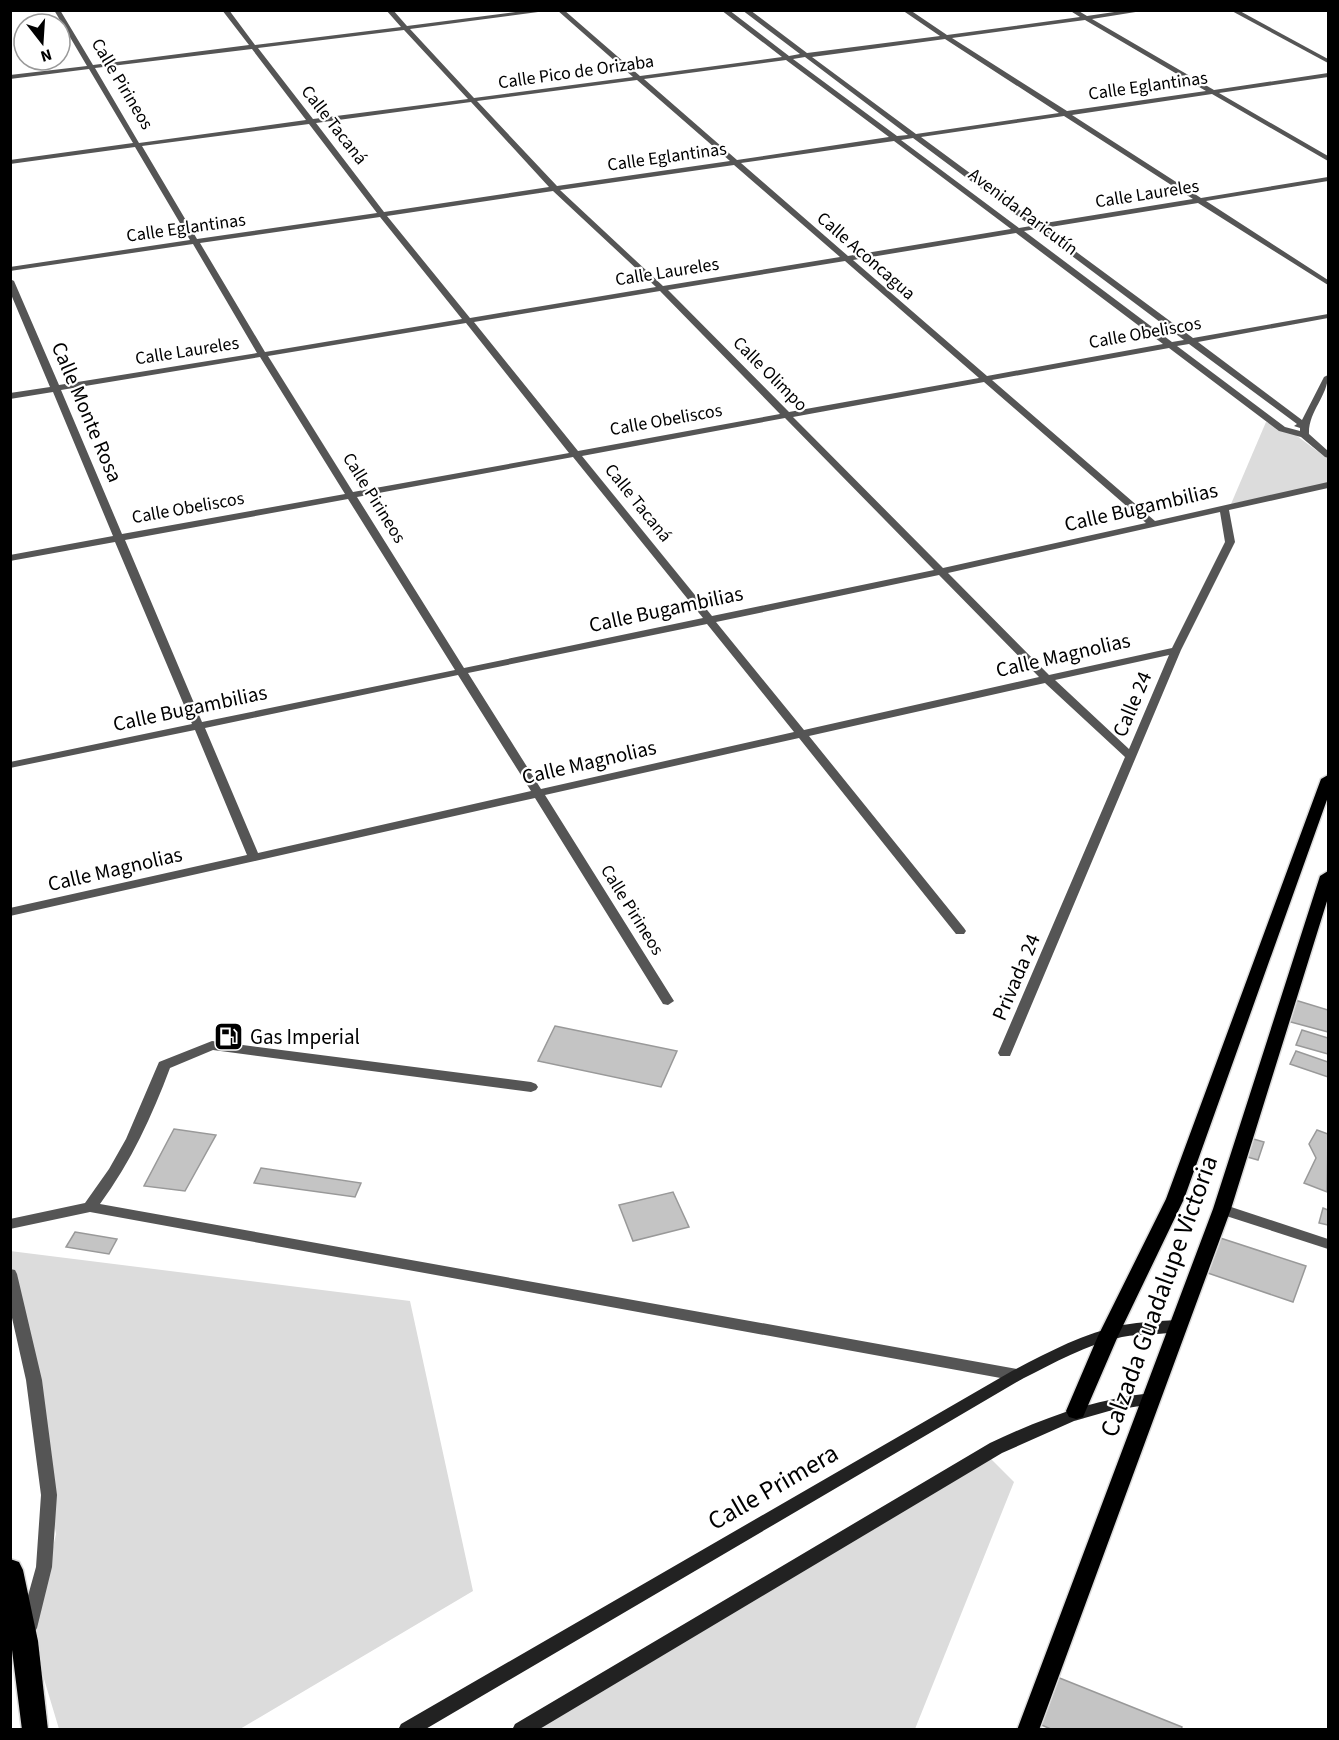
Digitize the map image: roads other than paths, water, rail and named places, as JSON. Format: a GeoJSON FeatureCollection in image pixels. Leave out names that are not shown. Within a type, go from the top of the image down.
{"type":"FeatureCollection","features":[{"type":"Feature","properties":{"kind":"highway"},"geometry":{"type":"LineString","coordinates":[[10,1570],[25,1641],[35,1730]]}},
{"type":"Feature","properties":{"kind":"main road","name":"Calzada Guadalupe Victoria"},"geometry":{"type":"LineString","coordinates":[[1076,1411],[1108,1336],[1175,1199],[1329,779]]}},
{"type":"Feature","properties":{"kind":"main road","name":"Calzada Guadalupe Victoria"},"geometry":{"type":"LineString","coordinates":[[1028,1730],[1222,1209],[1324,909],[1329,876]]}},
{"type":"Feature","properties":{"kind":"main road","name":"Calle Primera"},"geometry":{"type":"LineString","coordinates":[[407,1730],[1017,1375],[1056,1356],[1108,1336],[1133,1329],[1178,1326]]}},
{"type":"Feature","properties":{"kind":"main road"},"geometry":{"type":"LineString","coordinates":[[521,1730],[996,1448],[1046,1422],[1076,1411],[1114,1402],[1152,1399]]}},
{"type":"Feature","properties":{"kind":"street","name":"Calle Pirineos"},"geometry":{"type":"LineString","coordinates":[[57,10],[262,354],[668,1001]]}},
{"type":"Feature","properties":{"kind":"street","name":"Calle Tacaná"},"geometry":{"type":"LineString","coordinates":[[225,10],[382,214],[470,320],[960,931]]}},
{"type":"Feature","properties":{"kind":"street","name":"Calle Olimpo"},"geometry":{"type":"LineString","coordinates":[[389,10],[555,189],[662,288],[1047,679],[1131,757]]}},
{"type":"Feature","properties":{"kind":"street"},"geometry":{"type":"LineString","coordinates":[[403,25],[498,10]]}},
{"type":"Feature","properties":{"kind":"street"},"geometry":{"type":"LineString","coordinates":[[10,77],[89,64],[403,25],[550,10]]}},
{"type":"Feature","properties":{"kind":"street","name":"Calle Aconcagua"},"geometry":{"type":"LineString","coordinates":[[560,10],[843,259],[1153,524]]}},
{"type":"Feature","properties":{"kind":"street","name":"Avenida Paricutín"},"geometry":{"type":"LineString","coordinates":[[724,10],[1282,429],[1304,435],[1329,455]]}},
{"type":"Feature","properties":{"kind":"street","name":"Avenida Paricutín"},"geometry":{"type":"LineString","coordinates":[[745,10],[1304,425]]}},
{"type":"Feature","properties":{"kind":"street"},"geometry":{"type":"LineString","coordinates":[[905,10],[1329,283]]}},
{"type":"Feature","properties":{"kind":"street"},"geometry":{"type":"LineString","coordinates":[[1072,10],[1329,159]]}},
{"type":"Feature","properties":{"kind":"street","name":"Calle Pico de Orizaba"},"geometry":{"type":"LineString","coordinates":[[10,162],[1144,10]]}},
{"type":"Feature","properties":{"kind":"street"},"geometry":{"type":"LineString","coordinates":[[1233,10],[1329,61]]}},
{"type":"Feature","properties":{"kind":"street"},"geometry":{"type":"LineString","coordinates":[[10,70],[89,64]]}},
{"type":"Feature","properties":{"kind":"street","name":"Calle Eglantinas"},"geometry":{"type":"LineString","coordinates":[[10,269],[1329,75]]}},
{"type":"Feature","properties":{"kind":"street","name":"Calle Laureles"},"geometry":{"type":"LineString","coordinates":[[10,396],[1329,179]]}},
{"type":"Feature","properties":{"kind":"street","name":"Calle Monte Rosa"},"geometry":{"type":"LineString","coordinates":[[10,281],[254,857]]}},
{"type":"Feature","properties":{"kind":"street","name":"Calle Obeliscos"},"geometry":{"type":"LineString","coordinates":[[10,558],[1329,316]]}},
{"type":"Feature","properties":{"kind":"street"},"geometry":{"type":"LineString","coordinates":[[1304,435],[1304,425],[1329,377]]}},
{"type":"Feature","properties":{"kind":"street"},"geometry":{"type":"LineString","coordinates":[[1282,429],[1304,425]]}},
{"type":"Feature","properties":{"kind":"street","name":"Calle Bugambilias"},"geometry":{"type":"LineString","coordinates":[[10,765],[941,572],[1329,485]]}},
{"type":"Feature","properties":{"kind":"street","name":"Calle 24"},"geometry":{"type":"LineString","coordinates":[[1063,916],[1176,650],[1230,542],[1224,509]]}},
{"type":"Feature","properties":{"kind":"street","name":"Calle Magnolias"},"geometry":{"type":"LineString","coordinates":[[10,912],[1176,650]]}},
{"type":"Feature","properties":{"kind":"street","name":"Privada 24"},"geometry":{"type":"LineString","coordinates":[[1005,1053],[1063,916]]}},
{"type":"Feature","properties":{"kind":"street"},"geometry":{"type":"LineString","coordinates":[[90,1207],[118,1170],[148,1111],[164,1065],[212,1045],[531,1087]]}},
{"type":"Feature","properties":{"kind":"street"},"geometry":{"type":"LineString","coordinates":[[10,1224],[90,1207],[1017,1375]]}},
{"type":"Feature","properties":{"kind":"street"},"geometry":{"type":"LineString","coordinates":[[1222,1209],[1329,1245]]}},
{"type":"Feature","properties":{"kind":"street"},"geometry":{"type":"LineString","coordinates":[[10,1274],[34,1380],[49,1495],[44,1567],[25,1641]]}},
{"type":"Feature","properties":{"kind":"place","name":"Gas Imperial"},"geometry":{"type":"Point","coordinates":[229,1037]}}]}
